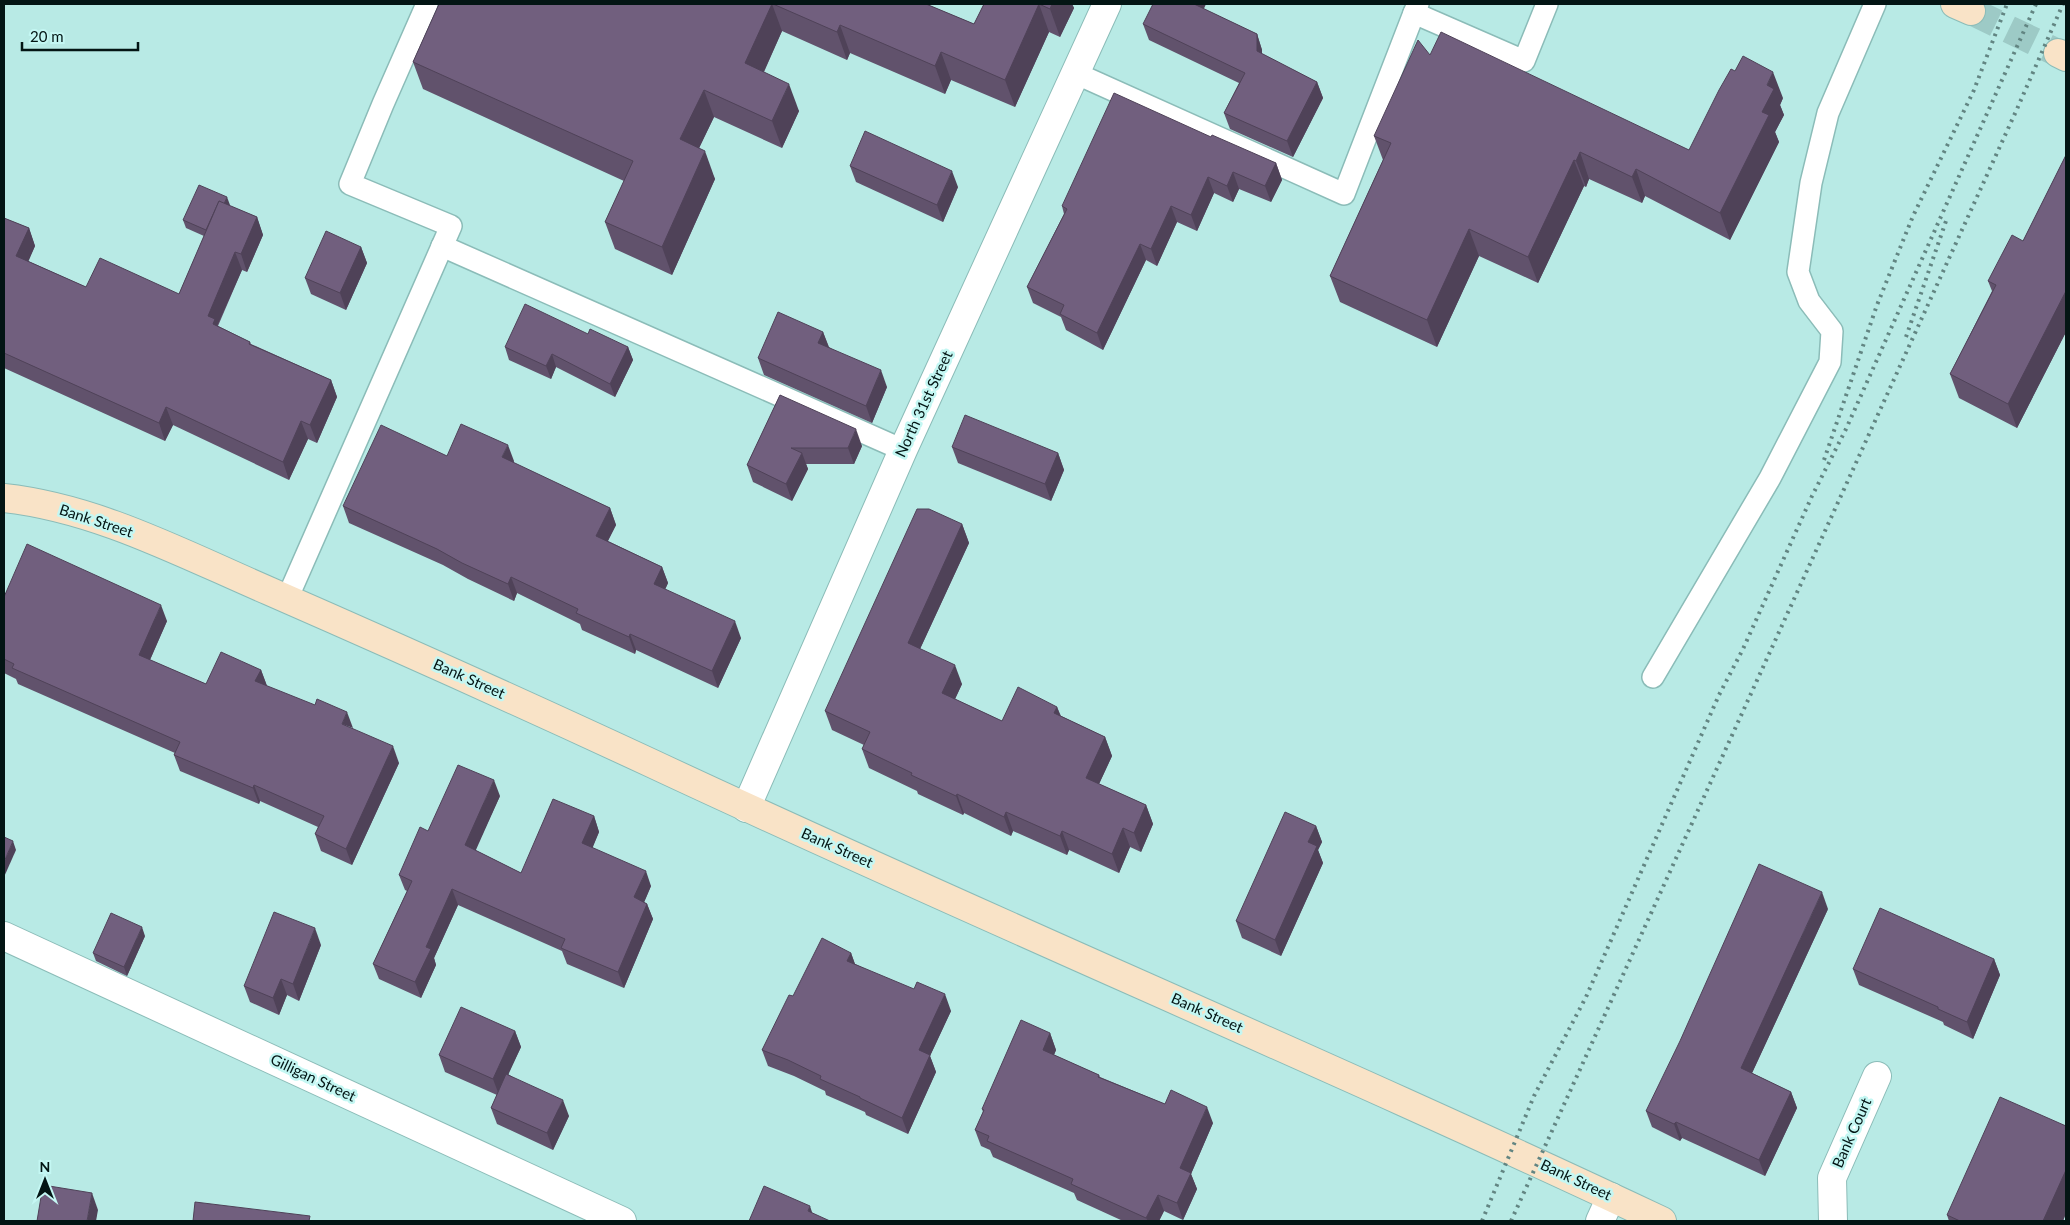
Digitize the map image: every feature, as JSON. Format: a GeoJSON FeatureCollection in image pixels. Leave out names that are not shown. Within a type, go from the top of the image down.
{"type":"FeatureCollection","features":[{"type":"Feature","properties":{"kind":"street","name":"North 31st Street"},"geometry":{"type":"LineString","coordinates":[[746,808],[903,450],[1107,4]]}},
{"type":"Feature","properties":{"kind":"street","name":"Bank Street"},"geometry":{"type":"LineString","coordinates":[[4,498],[36,502],[118,526],[287,599],[489,688],[746,808],[1493,1142],[1662,1221]]}},
{"type":"Feature","properties":{"kind":"street","name":"Gilligan Street"},"geometry":{"type":"LineString","coordinates":[[4,936],[622,1221]]}},
{"type":"Feature","properties":{"kind":"street","name":"Bank Court"},"geometry":{"type":"LineString","coordinates":[[1833,1221],[1832,1178],[1877,1076]]}},
{"type":"Feature","properties":{"kind":"street"},"geometry":{"type":"LineString","coordinates":[[1600,1221],[1611,1197]]}},
{"type":"Feature","properties":{"kind":"lane"},"geometry":{"type":"LineString","coordinates":[[287,599],[451,226],[350,184],[427,4]]}},
{"type":"Feature","properties":{"kind":"lane"},"geometry":{"type":"LineString","coordinates":[[1076,73],[1344,194],[1416,8],[1524,61],[1547,4]]}},
{"type":"Feature","properties":{"kind":"lane"},"geometry":{"type":"LineString","coordinates":[[1653,677],[1770,478],[1830,362],[1832,330],[1809,301],[1798,272],[1811,183],[1828,113],[1875,4]]}},
{"type":"Feature","properties":{"kind":"lane"},"geometry":{"type":"LineString","coordinates":[[442,246],[903,450]]}},
{"type":"Feature","properties":{"kind":"building"},"geometry":{"type":"Polygon","coordinates":[[[439,4],[772,4],[745,63],[789,84],[772,121],[704,90],[680,139],[705,151],[662,247],[605,222],[633,161],[413,62],[439,4]]]}},
{"type":"Feature","properties":{"kind":"building"},"geometry":{"type":"Polygon","coordinates":[[[773,4],[926,4],[974,24],[984,4],[1039,4],[1005,80],[941,52],[935,66],[840,25],[837,32],[773,4]]]}},
{"type":"Feature","properties":{"kind":"building"},"geometry":{"type":"Polygon","coordinates":[[[1039,4],[1052,4],[1050,9],[1039,4]]]}},
{"type":"Feature","properties":{"kind":"building"},"geometry":{"type":"Polygon","coordinates":[[[1153,4],[1194,4],[1257,34],[1257,51],[1317,82],[1287,141],[1224,113],[1245,73],[1143,24],[1153,4]]]}},
{"type":"Feature","properties":{"kind":"building"},"geometry":{"type":"Polygon","coordinates":[[[1441,32],[1689,150],[1731,69],[1735,71],[1743,56],[1773,72],[1767,85],[1774,89],[1762,112],[1769,115],[1720,213],[1636,169],[1632,177],[1580,152],[1576,161],[1574,160],[1528,257],[1469,229],[1427,320],[1330,276],[1391,143],[1374,136],[1418,40],[1430,55],[1441,32]]]}},
{"type":"Feature","properties":{"kind":"building"},"geometry":{"type":"Polygon","coordinates":[[[1114,93],[1211,137],[1212,135],[1276,163],[1265,186],[1233,172],[1227,186],[1208,177],[1191,215],[1171,206],[1151,249],[1140,244],[1097,333],[1060,314],[1064,305],[1027,287],[1067,209],[1062,206],[1114,93]]]}},
{"type":"Feature","properties":{"kind":"building"},"geometry":{"type":"Polygon","coordinates":[[[865,131],[952,171],[937,205],[850,166],[865,131]]]}},
{"type":"Feature","properties":{"kind":"building"},"geometry":{"type":"Polygon","coordinates":[[[2066,155],[2066,291],[2008,404],[1950,374],[1996,285],[1988,281],[2012,235],[2023,241],[2066,155]]]}},
{"type":"Feature","properties":{"kind":"building"},"geometry":{"type":"Polygon","coordinates":[[[199,185],[227,197],[224,204],[219,201],[206,230],[183,220],[199,185]]]}},
{"type":"Feature","properties":{"kind":"building"},"geometry":{"type":"Polygon","coordinates":[[[219,201],[257,217],[241,254],[235,252],[208,316],[215,319],[213,324],[250,342],[249,344],[331,380],[310,425],[301,421],[283,462],[166,407],[159,423],[4,353],[4,218],[29,228],[16,256],[86,287],[100,258],[179,294],[219,201]]]}},
{"type":"Feature","properties":{"kind":"building"},"geometry":{"type":"Polygon","coordinates":[[[326,231],[361,247],[340,293],[305,278],[326,231]]]}},
{"type":"Feature","properties":{"kind":"building"},"geometry":{"type":"Polygon","coordinates":[[[525,304],[588,334],[590,329],[628,347],[610,384],[552,354],[546,366],[505,347],[525,304]]]}},
{"type":"Feature","properties":{"kind":"building"},"geometry":{"type":"Polygon","coordinates":[[[778,312],[823,332],[818,343],[881,370],[866,406],[758,358],[778,312]]]}},
{"type":"Feature","properties":{"kind":"building"},"geometry":{"type":"Polygon","coordinates":[[[780,395],[856,429],[848,448],[791,448],[802,453],[786,484],[747,465],[780,395]]]}},
{"type":"Feature","properties":{"kind":"building"},"geometry":{"type":"Polygon","coordinates":[[[965,415],[1058,453],[1045,484],[952,447],[965,415]]]}},
{"type":"Feature","properties":{"kind":"building"},"geometry":{"type":"Polygon","coordinates":[[[461,424],[508,445],[502,457],[610,508],[596,536],[662,567],[654,584],[735,621],[712,671],[630,634],[629,637],[576,613],[578,609],[511,577],[508,584],[343,506],[381,425],[447,456],[461,424]]]}},
{"type":"Feature","properties":{"kind":"building"},"geometry":{"type":"Polygon","coordinates":[[[917,509],[929,509],[962,524],[908,643],[955,665],[942,693],[1002,721],[1018,687],[1057,707],[1054,713],[1105,737],[1086,778],[1146,805],[1134,833],[1123,828],[1112,854],[1062,831],[1060,836],[1006,812],[1004,817],[957,794],[956,796],[911,775],[912,773],[862,749],[870,732],[825,711],[917,509]]]}},
{"type":"Feature","properties":{"kind":"building"},"geometry":{"type":"Polygon","coordinates":[[[27,544],[161,605],[139,655],[206,684],[221,652],[261,670],[255,681],[315,705],[317,699],[347,712],[342,724],[393,746],[346,849],[315,834],[324,816],[254,785],[253,788],[174,755],[180,742],[12,668],[14,664],[4,659],[4,597],[27,544]]]}},
{"type":"Feature","properties":{"kind":"building"},"geometry":{"type":"Polygon","coordinates":[[[458,765],[494,780],[465,845],[521,873],[553,799],[594,816],[582,843],[646,871],[634,897],[647,904],[618,972],[561,948],[565,939],[452,889],[426,947],[431,949],[415,982],[373,964],[412,881],[399,875],[420,827],[428,831],[458,765]]]}},
{"type":"Feature","properties":{"kind":"building"},"geometry":{"type":"Polygon","coordinates":[[[1285,812],[1316,826],[1308,842],[1317,846],[1275,940],[1236,921],[1285,812]]]}},
{"type":"Feature","properties":{"kind":"building"},"geometry":{"type":"Polygon","coordinates":[[[4,837],[13,841],[4,862],[4,837]]]}},
{"type":"Feature","properties":{"kind":"building"},"geometry":{"type":"Polygon","coordinates":[[[1759,864],[1822,892],[1741,1068],[1791,1092],[1759,1160],[1676,1122],[1674,1124],[1646,1111],[1680,1041],[1759,864]]]}},
{"type":"Feature","properties":{"kind":"building"},"geometry":{"type":"Polygon","coordinates":[[[1880,908],[1994,959],[1967,1022],[1853,969],[1880,908]]]}},
{"type":"Feature","properties":{"kind":"building"},"geometry":{"type":"Polygon","coordinates":[[[274,912],[315,928],[293,984],[281,979],[273,998],[244,986],[274,912]]]}},
{"type":"Feature","properties":{"kind":"building"},"geometry":{"type":"Polygon","coordinates":[[[111,913],[142,927],[124,967],[93,953],[111,913]]]}},
{"type":"Feature","properties":{"kind":"building"},"geometry":{"type":"Polygon","coordinates":[[[822,938],[851,953],[847,961],[914,989],[917,982],[945,994],[919,1050],[930,1055],[902,1118],[820,1079],[821,1076],[762,1050],[789,995],[793,996],[822,938]]]}},
{"type":"Feature","properties":{"kind":"building"},"geometry":{"type":"Polygon","coordinates":[[[461,1007],[515,1031],[493,1079],[439,1055],[461,1007]]]}},
{"type":"Feature","properties":{"kind":"building"},"geometry":{"type":"Polygon","coordinates":[[[1021,1020],[1050,1033],[1043,1050],[1099,1075],[1098,1077],[1165,1104],[1171,1090],[1207,1107],[1180,1168],[1191,1173],[1177,1203],[1158,1195],[1146,1218],[1071,1184],[1073,1179],[987,1141],[989,1136],[975,1130],[984,1110],[982,1109],[1021,1020]]]}},
{"type":"Feature","properties":{"kind":"building"},"geometry":{"type":"Polygon","coordinates":[[[506,1074],[563,1100],[547,1133],[491,1108],[506,1074]]]}},
{"type":"Feature","properties":{"kind":"building"},"geometry":{"type":"Polygon","coordinates":[[[2000,1097],[2066,1126],[2066,1170],[2043,1221],[1960,1221],[1947,1215],[2000,1097]]]}},
{"type":"Feature","properties":{"kind":"building"},"geometry":{"type":"Polygon","coordinates":[[[43,1185],[92,1193],[87,1221],[37,1221],[43,1185]]]}},
{"type":"Feature","properties":{"kind":"building"},"geometry":{"type":"Polygon","coordinates":[[[764,1186],[810,1206],[808,1211],[830,1221],[749,1221],[764,1186]]]}},
{"type":"Feature","properties":{"kind":"building"},"geometry":{"type":"Polygon","coordinates":[[[195,1202],[310,1216],[309,1221],[193,1221],[195,1202]]]}},
{"type":"Feature","properties":{"kind":"tunnel"},"geometry":{"type":"LineString","coordinates":[[1971,11],[2058,53]]}},
{"type":"Feature","properties":{"kind":"railway"},"geometry":{"type":"LineString","coordinates":[[1824,460],[1877,305],[1913,216],[1974,90],[2007,4]]}},
{"type":"Feature","properties":{"kind":"railway"},"geometry":{"type":"LineString","coordinates":[[1482,1221],[1534,1096],[1586,997],[1719,695],[1743,649],[1812,496],[1846,429],[2036,4]]}},
{"type":"Feature","properties":{"kind":"railway"},"geometry":{"type":"LineString","coordinates":[[1511,1221],[2063,4]]}},
{"type":"Feature","properties":{"kind":"railway"},"geometry":{"type":"LineString","coordinates":[[1906,337],[1946,221]]}}]}
